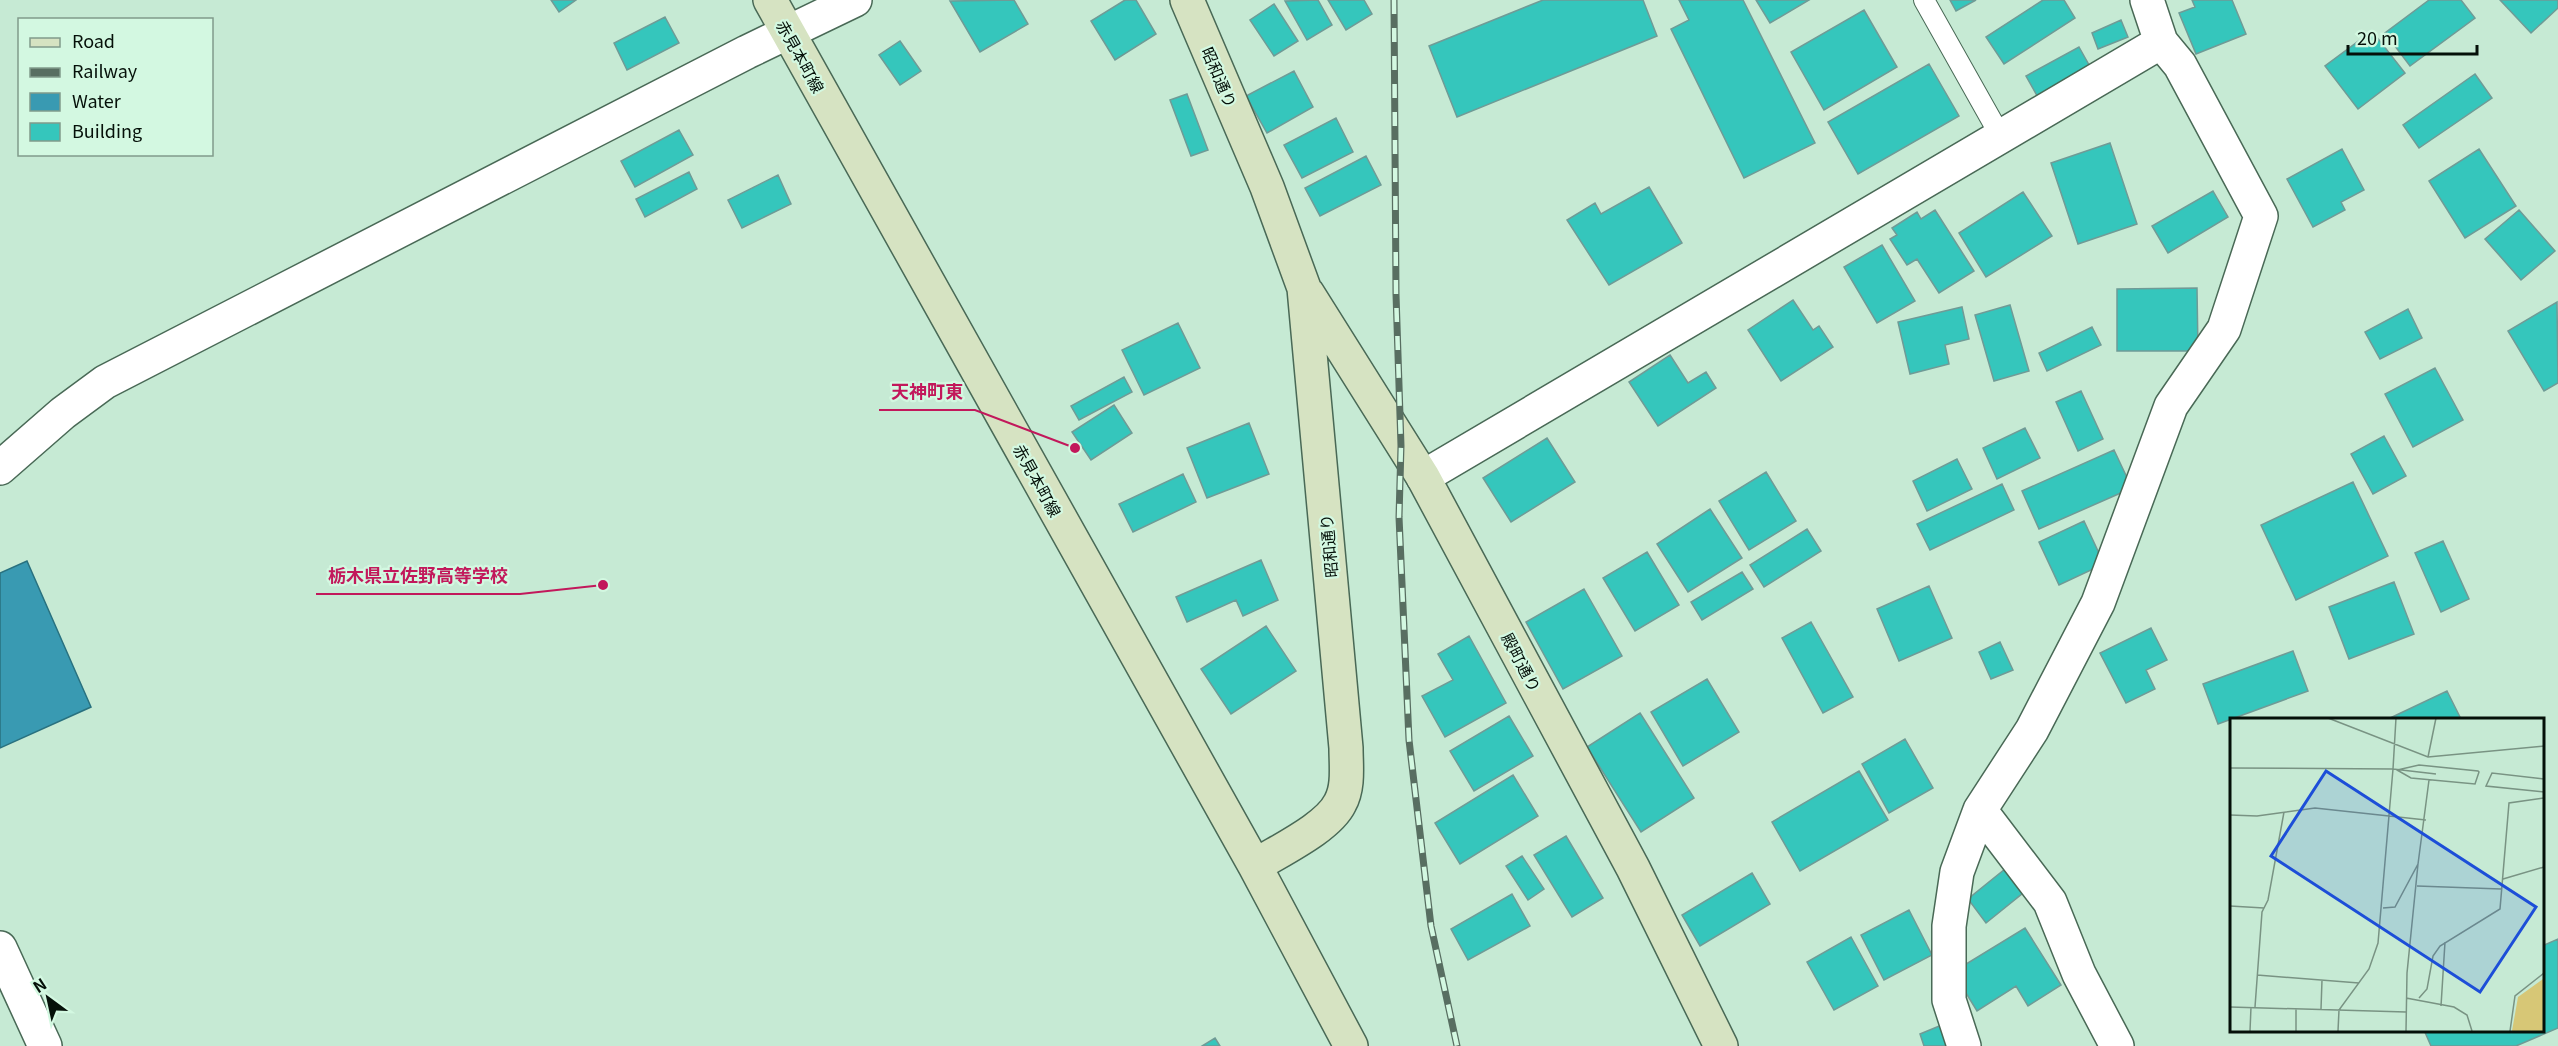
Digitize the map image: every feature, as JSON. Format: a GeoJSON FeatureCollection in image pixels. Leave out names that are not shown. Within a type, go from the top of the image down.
{"type":"FeatureCollection","features":[{"type":"Feature","properties":{"kind":"street","name":"赤見本町線"},"geometry":{"type":"LineString","coordinates":[[770,0],[1255,866]]}},
{"type":"Feature","properties":{"kind":"street"},"geometry":{"type":"LineString","coordinates":[[0,468],[63,412],[105,382],[726,62],[855,0]]}},
{"type":"Feature","properties":{"kind":"street","name":"昭和通り"},"geometry":{"type":"LineString","coordinates":[[1187,0],[1267,187],[1304,288],[1346,748],[1346,783],[1340,804],[1324,822],[1255,866]]}},
{"type":"Feature","properties":{"kind":"street"},"geometry":{"type":"LineString","coordinates":[[1964,1046],[1949,1000],[1949,926],[1957,872],[1980,810],[2032,730],[2098,603],[2171,406],[2224,329],[2261,216],[2181,65],[2161,42],[2147,0]]}},
{"type":"Feature","properties":{"kind":"street"},"geometry":{"type":"LineString","coordinates":[[1423,477],[2161,42]]}},
{"type":"Feature","properties":{"kind":"street","name":"殿町通り"},"geometry":{"type":"LineString","coordinates":[[1304,288],[1423,477],[1633,868],[1721,1046]]}},
{"type":"Feature","properties":{"kind":"street"},"geometry":{"type":"LineString","coordinates":[[1980,810],[2050,902],[2079,974],[2117,1046]]}},
{"type":"Feature","properties":{"kind":"street"},"geometry":{"type":"LineString","coordinates":[[1255,866],[1350,1046]]}},
{"type":"Feature","properties":{"kind":"street"},"geometry":{"type":"LineString","coordinates":[[0,948],[45,1046]]}},
{"type":"Feature","properties":{"kind":"lane"},"geometry":{"type":"LineString","coordinates":[[1924,0],[2001,136]]}},
{"type":"Feature","properties":{"kind":"water"},"geometry":{"type":"Polygon","coordinates":[[[27,561],[91,707],[0,748],[0,573],[27,561]]]}},
{"type":"Feature","properties":{"kind":"building"},"geometry":{"type":"Polygon","coordinates":[[[551,0],[576,0],[559,12],[551,0]]]}},
{"type":"Feature","properties":{"kind":"building"},"geometry":{"type":"Polygon","coordinates":[[[1014,0],[1028,24],[980,52],[950,1],[1014,0]]]}},
{"type":"Feature","properties":{"kind":"building"},"geometry":{"type":"Polygon","coordinates":[[[1125,0],[1136,0],[1156,34],[1115,60],[1091,21],[1125,0]]]}},
{"type":"Feature","properties":{"kind":"building"},"geometry":{"type":"Polygon","coordinates":[[[1318,0],[1332,25],[1307,40],[1285,1],[1318,0]]]}},
{"type":"Feature","properties":{"kind":"building"},"geometry":{"type":"Polygon","coordinates":[[[1328,0],[1364,0],[1372,14],[1346,30],[1328,0]]]}},
{"type":"Feature","properties":{"kind":"building"},"geometry":{"type":"Polygon","coordinates":[[[1543,0],[1643,0],[1657,36],[1457,117],[1429,46],[1543,0]]]}},
{"type":"Feature","properties":{"kind":"building"},"geometry":{"type":"Polygon","coordinates":[[[1679,0],[1743,0],[1815,143],[1744,178],[1671,29],[1689,20],[1679,0]]]}},
{"type":"Feature","properties":{"kind":"building"},"geometry":{"type":"Polygon","coordinates":[[[1756,0],[1809,0],[1770,23],[1756,0]]]}},
{"type":"Feature","properties":{"kind":"building"},"geometry":{"type":"Polygon","coordinates":[[[1950,0],[1976,0],[1956,11],[1950,0]]]}},
{"type":"Feature","properties":{"kind":"building"},"geometry":{"type":"Polygon","coordinates":[[[2043,0],[2064,0],[2075,18],[2004,64],[1986,37],[2043,0]]]}},
{"type":"Feature","properties":{"kind":"building"},"geometry":{"type":"Polygon","coordinates":[[[2192,0],[2232,0],[2246,34],[2196,54],[2179,13],[2195,7],[2192,0]]]}},
{"type":"Feature","properties":{"kind":"building"},"geometry":{"type":"Polygon","coordinates":[[[2429,0],[2461,0],[2475,18],[2410,66],[2385,33],[2429,0]]]}},
{"type":"Feature","properties":{"kind":"building"},"geometry":{"type":"Polygon","coordinates":[[[2500,0],[2558,0],[2558,8],[2531,33],[2500,0]]]}},
{"type":"Feature","properties":{"kind":"building"},"geometry":{"type":"Polygon","coordinates":[[[1274,4],[1298,41],[1274,56],[1250,20],[1274,4]]]}},
{"type":"Feature","properties":{"kind":"building"},"geometry":{"type":"Polygon","coordinates":[[[1864,10],[1897,67],[1824,110],[1791,52],[1864,10]]]}},
{"type":"Feature","properties":{"kind":"building"},"geometry":{"type":"Polygon","coordinates":[[[665,17],[679,43],[627,70],[614,43],[665,17]]]}},
{"type":"Feature","properties":{"kind":"building"},"geometry":{"type":"Polygon","coordinates":[[[2121,20],[2128,37],[2098,49],[2092,33],[2121,20]]]}},
{"type":"Feature","properties":{"kind":"building"},"geometry":{"type":"Polygon","coordinates":[[[2372,31],[2405,73],[2358,109],[2325,66],[2372,31]]]}},
{"type":"Feature","properties":{"kind":"building"},"geometry":{"type":"Polygon","coordinates":[[[900,41],[921,71],[900,85],[879,55],[900,41]]]}},
{"type":"Feature","properties":{"kind":"building"},"geometry":{"type":"Polygon","coordinates":[[[2079,47],[2093,72],[2040,101],[2026,76],[2079,47]]]}},
{"type":"Feature","properties":{"kind":"building"},"geometry":{"type":"Polygon","coordinates":[[[1929,64],[1959,116],[1858,174],[1828,122],[1929,64]]]}},
{"type":"Feature","properties":{"kind":"building"},"geometry":{"type":"Polygon","coordinates":[[[1294,71],[1313,107],[1267,133],[1246,96],[1294,71]]]}},
{"type":"Feature","properties":{"kind":"building"},"geometry":{"type":"Polygon","coordinates":[[[2475,74],[2492,98],[2419,148],[2403,125],[2475,74]]]}},
{"type":"Feature","properties":{"kind":"building"},"geometry":{"type":"Polygon","coordinates":[[[1187,94],[1208,150],[1191,156],[1170,100],[1187,94]]]}},
{"type":"Feature","properties":{"kind":"building"},"geometry":{"type":"Polygon","coordinates":[[[1336,118],[1353,152],[1302,178],[1284,145],[1336,118]]]}},
{"type":"Feature","properties":{"kind":"building"},"geometry":{"type":"Polygon","coordinates":[[[679,130],[693,155],[635,187],[621,161],[679,130]]]}},
{"type":"Feature","properties":{"kind":"building"},"geometry":{"type":"Polygon","coordinates":[[[2110,143],[2137,224],[2078,244],[2051,163],[2110,143]]]}},
{"type":"Feature","properties":{"kind":"building"},"geometry":{"type":"Polygon","coordinates":[[[2342,149],[2364,190],[2341,202],[2345,210],[2313,227],[2287,179],[2342,149]]]}},
{"type":"Feature","properties":{"kind":"building"},"geometry":{"type":"Polygon","coordinates":[[[2479,149],[2516,206],[2465,238],[2429,181],[2479,149]]]}},
{"type":"Feature","properties":{"kind":"building"},"geometry":{"type":"Polygon","coordinates":[[[1366,156],[1381,185],[1320,216],[1305,188],[1366,156]]]}},
{"type":"Feature","properties":{"kind":"building"},"geometry":{"type":"Polygon","coordinates":[[[689,172],[697,189],[645,217],[636,199],[689,172]]]}},
{"type":"Feature","properties":{"kind":"building"},"geometry":{"type":"Polygon","coordinates":[[[778,175],[791,204],[742,228],[728,200],[778,175]]]}},
{"type":"Feature","properties":{"kind":"building"},"geometry":{"type":"Polygon","coordinates":[[[1649,187],[1682,243],[1609,285],[1567,220],[1595,203],[1601,214],[1649,187]]]}},
{"type":"Feature","properties":{"kind":"building"},"geometry":{"type":"Polygon","coordinates":[[[2213,191],[2228,217],[2168,253],[2152,226],[2213,191]]]}},
{"type":"Feature","properties":{"kind":"building"},"geometry":{"type":"Polygon","coordinates":[[[2023,192],[2052,236],[1986,277],[1959,233],[2023,192]]]}},
{"type":"Feature","properties":{"kind":"building"},"geometry":{"type":"Polygon","coordinates":[[[1935,210],[1974,271],[1939,293],[1917,259],[1907,265],[1890,239],[1897,235],[1892,228],[1917,212],[1921,219],[1935,210]]]}},
{"type":"Feature","properties":{"kind":"building"},"geometry":{"type":"Polygon","coordinates":[[[2519,210],[2555,251],[2521,280],[2485,239],[2519,210]]]}},
{"type":"Feature","properties":{"kind":"building"},"geometry":{"type":"Polygon","coordinates":[[[1882,245],[1915,301],[1877,323],[1844,267],[1882,245]]]}},
{"type":"Feature","properties":{"kind":"building"},"geometry":{"type":"Polygon","coordinates":[[[2197,288],[2198,351],[2117,351],[2117,289],[2197,288]]]}},
{"type":"Feature","properties":{"kind":"building"},"geometry":{"type":"Polygon","coordinates":[[[1793,300],[1813,330],[1819,326],[1833,347],[1781,381],[1748,330],[1793,300]]]}},
{"type":"Feature","properties":{"kind":"building"},"geometry":{"type":"Polygon","coordinates":[[[2557,302],[2558,383],[2544,391],[2508,331],[2557,302]]]}},
{"type":"Feature","properties":{"kind":"building"},"geometry":{"type":"Polygon","coordinates":[[[2010,305],[2029,371],[1994,381],[1975,315],[2010,305]]]}},
{"type":"Feature","properties":{"kind":"building"},"geometry":{"type":"Polygon","coordinates":[[[1962,307],[1969,339],[1945,345],[1949,364],[1910,374],[1898,322],[1962,307]]]}},
{"type":"Feature","properties":{"kind":"building"},"geometry":{"type":"Polygon","coordinates":[[[2408,309],[2422,338],[2380,359],[2365,332],[2408,309]]]}},
{"type":"Feature","properties":{"kind":"building"},"geometry":{"type":"Polygon","coordinates":[[[1178,323],[1200,368],[1144,395],[1122,350],[1178,323]]]}},
{"type":"Feature","properties":{"kind":"building"},"geometry":{"type":"Polygon","coordinates":[[[2092,327],[2101,345],[2047,371],[2039,353],[2092,327]]]}},
{"type":"Feature","properties":{"kind":"building"},"geometry":{"type":"Polygon","coordinates":[[[1670,355],[1688,383],[1706,372],[1716,388],[1658,426],[1629,382],[1670,355]]]}},
{"type":"Feature","properties":{"kind":"building"},"geometry":{"type":"Polygon","coordinates":[[[2435,368],[2463,420],[2413,447],[2385,394],[2435,368]]]}},
{"type":"Feature","properties":{"kind":"building"},"geometry":{"type":"Polygon","coordinates":[[[1124,377],[1132,392],[1079,420],[1071,406],[1124,377]]]}},
{"type":"Feature","properties":{"kind":"building"},"geometry":{"type":"Polygon","coordinates":[[[2081,391],[2103,439],[2078,451],[2056,402],[2081,391]]]}},
{"type":"Feature","properties":{"kind":"building"},"geometry":{"type":"Polygon","coordinates":[[[1114,405],[1132,433],[1091,460],[1072,432],[1114,405]]]}},
{"type":"Feature","properties":{"kind":"building"},"geometry":{"type":"Polygon","coordinates":[[[1249,423],[1269,474],[1207,498],[1187,448],[1249,423]]]}},
{"type":"Feature","properties":{"kind":"building"},"geometry":{"type":"Polygon","coordinates":[[[2025,428],[2040,458],[1997,479],[1983,448],[2025,428]]]}},
{"type":"Feature","properties":{"kind":"building"},"geometry":{"type":"Polygon","coordinates":[[[2384,436],[2406,476],[2373,494],[2351,454],[2384,436]]]}},
{"type":"Feature","properties":{"kind":"building"},"geometry":{"type":"Polygon","coordinates":[[[1547,438],[1575,482],[1511,522],[1483,478],[1547,438]]]}},
{"type":"Feature","properties":{"kind":"building"},"geometry":{"type":"Polygon","coordinates":[[[2114,450],[2132,488],[2039,529],[2022,491],[2114,450]]]}},
{"type":"Feature","properties":{"kind":"building"},"geometry":{"type":"Polygon","coordinates":[[[1957,459],[1972,489],[1927,511],[1913,481],[1957,459]]]}},
{"type":"Feature","properties":{"kind":"building"},"geometry":{"type":"Polygon","coordinates":[[[1766,472],[1796,521],[1749,550],[1719,501],[1766,472]]]}},
{"type":"Feature","properties":{"kind":"building"},"geometry":{"type":"Polygon","coordinates":[[[1183,474],[1196,502],[1133,532],[1119,504],[1183,474]]]}},
{"type":"Feature","properties":{"kind":"building"},"geometry":{"type":"Polygon","coordinates":[[[2353,482],[2388,556],[2296,600],[2261,525],[2353,482]]]}},
{"type":"Feature","properties":{"kind":"building"},"geometry":{"type":"Polygon","coordinates":[[[2002,484],[2014,510],[1930,550],[1917,524],[2002,484]]]}},
{"type":"Feature","properties":{"kind":"building"},"geometry":{"type":"Polygon","coordinates":[[[1710,509],[1742,558],[1688,592],[1657,544],[1710,509]]]}},
{"type":"Feature","properties":{"kind":"building"},"geometry":{"type":"Polygon","coordinates":[[[2084,521],[2104,564],[2059,585],[2039,542],[2084,521]]]}},
{"type":"Feature","properties":{"kind":"building"},"geometry":{"type":"Polygon","coordinates":[[[1807,529],[1821,551],[1764,587],[1750,565],[1807,529]]]}},
{"type":"Feature","properties":{"kind":"building"},"geometry":{"type":"Polygon","coordinates":[[[2443,541],[2469,599],[2441,612],[2415,553],[2443,541]]]}},
{"type":"Feature","properties":{"kind":"building"},"geometry":{"type":"Polygon","coordinates":[[[1647,552],[1679,605],[1635,631],[1603,578],[1647,552]]]}},
{"type":"Feature","properties":{"kind":"building"},"geometry":{"type":"Polygon","coordinates":[[[1261,560],[1278,600],[1243,616],[1236,600],[1187,622],[1176,597],[1261,560]]]}},
{"type":"Feature","properties":{"kind":"building"},"geometry":{"type":"Polygon","coordinates":[[[1742,572],[1753,589],[1702,620],[1691,602],[1742,572]]]}},
{"type":"Feature","properties":{"kind":"building"},"geometry":{"type":"Polygon","coordinates":[[[2394,582],[2414,634],[2349,659],[2329,607],[2394,582]]]}},
{"type":"Feature","properties":{"kind":"building"},"geometry":{"type":"Polygon","coordinates":[[[1929,586],[1952,638],[1899,661],[1877,609],[1929,586]]]}},
{"type":"Feature","properties":{"kind":"building"},"geometry":{"type":"Polygon","coordinates":[[[1584,589],[1622,656],[1563,689],[1526,622],[1584,589]]]}},
{"type":"Feature","properties":{"kind":"building"},"geometry":{"type":"Polygon","coordinates":[[[1811,622],[1853,697],[1823,713],[1782,638],[1811,622]]]}},
{"type":"Feature","properties":{"kind":"building"},"geometry":{"type":"Polygon","coordinates":[[[1266,626],[1296,671],[1231,714],[1201,669],[1266,626]]]}},
{"type":"Feature","properties":{"kind":"building"},"geometry":{"type":"Polygon","coordinates":[[[2151,628],[2167,660],[2146,670],[2155,689],[2126,703],[2100,653],[2151,628]]]}},
{"type":"Feature","properties":{"kind":"building"},"geometry":{"type":"Polygon","coordinates":[[[1469,636],[1506,703],[1445,737],[1422,696],[1453,680],[1438,654],[1469,636]]]}},
{"type":"Feature","properties":{"kind":"building"},"geometry":{"type":"Polygon","coordinates":[[[2000,642],[2013,670],[1991,679],[1979,652],[2000,642]]]}},
{"type":"Feature","properties":{"kind":"building"},"geometry":{"type":"Polygon","coordinates":[[[2293,651],[2308,691],[2218,724],[2203,684],[2293,651]]]}},
{"type":"Feature","properties":{"kind":"building"},"geometry":{"type":"Polygon","coordinates":[[[1707,679],[1739,732],[1683,766],[1651,712],[1707,679]]]}},
{"type":"Feature","properties":{"kind":"building"},"geometry":{"type":"Polygon","coordinates":[[[2447,691],[2460,718],[2390,718],[2447,691]]]}},
{"type":"Feature","properties":{"kind":"building"},"geometry":{"type":"Polygon","coordinates":[[[1640,713],[1694,798],[1641,832],[1587,747],[1640,713]]]}},
{"type":"Feature","properties":{"kind":"building"},"geometry":{"type":"Polygon","coordinates":[[[1509,716],[1533,756],[1474,791],[1450,751],[1509,716]]]}},
{"type":"Feature","properties":{"kind":"building"},"geometry":{"type":"Polygon","coordinates":[[[1905,739],[1933,788],[1889,813],[1862,764],[1905,739]]]}},
{"type":"Feature","properties":{"kind":"building"},"geometry":{"type":"Polygon","coordinates":[[[1859,771],[1888,820],[1800,871],[1772,822],[1859,771]]]}},
{"type":"Feature","properties":{"kind":"building"},"geometry":{"type":"Polygon","coordinates":[[[1513,775],[1538,816],[1460,864],[1435,823],[1513,775]]]}},
{"type":"Feature","properties":{"kind":"building"},"geometry":{"type":"Polygon","coordinates":[[[1566,836],[1603,898],[1572,917],[1534,855],[1566,836]]]}},
{"type":"Feature","properties":{"kind":"building"},"geometry":{"type":"Polygon","coordinates":[[[1522,856],[1544,889],[1528,900],[1506,866],[1522,856]]]}},
{"type":"Feature","properties":{"kind":"building"},"geometry":{"type":"Polygon","coordinates":[[[2005,869],[2023,893],[1986,923],[1968,899],[2005,869]]]}},
{"type":"Feature","properties":{"kind":"building"},"geometry":{"type":"Polygon","coordinates":[[[1752,873],[1770,904],[1700,946],[1682,915],[1752,873]]]}},
{"type":"Feature","properties":{"kind":"building"},"geometry":{"type":"Polygon","coordinates":[[[1512,894],[1530,926],[1468,960],[1451,929],[1512,894]]]}},
{"type":"Feature","properties":{"kind":"building"},"geometry":{"type":"Polygon","coordinates":[[[1909,910],[1932,955],[1884,980],[1861,935],[1909,910]]]}},
{"type":"Feature","properties":{"kind":"building"},"geometry":{"type":"Polygon","coordinates":[[[2025,928],[2061,985],[2028,1006],[2016,986],[1977,1011],[1953,972],[2025,928]]]}},
{"type":"Feature","properties":{"kind":"building"},"geometry":{"type":"Polygon","coordinates":[[[1851,937],[1878,986],[1834,1010],[1807,962],[1851,937]]]}},
{"type":"Feature","properties":{"kind":"building"},"geometry":{"type":"Polygon","coordinates":[[[2558,939],[2558,1028],[2516,1046],[2431,1046],[2424,1031],[2543,1031],[2543,946],[2558,939]]]}},
{"type":"Feature","properties":{"kind":"building"},"geometry":{"type":"Polygon","coordinates":[[[1949,1022],[1959,1046],[1924,1046],[1920,1034],[1949,1022]]]}},
{"type":"Feature","properties":{"kind":"building"},"geometry":{"type":"Polygon","coordinates":[[[1215,1038],[1220,1046],[1202,1046],[1215,1038]]]}},
{"type":"Feature","properties":{"kind":"railway"},"geometry":{"type":"LineString","coordinates":[[1394,0],[1396,294],[1401,446],[1399,517],[1409,740],[1431,926],[1457,1046]]}},
{"type":"Feature","properties":{"kind":"place","name":"天神町東"},"geometry":{"type":"Point","coordinates":[1075,448]}},
{"type":"Feature","properties":{"kind":"place","name":"栃木県立佐野高等学校"},"geometry":{"type":"Point","coordinates":[603,585]}}]}
